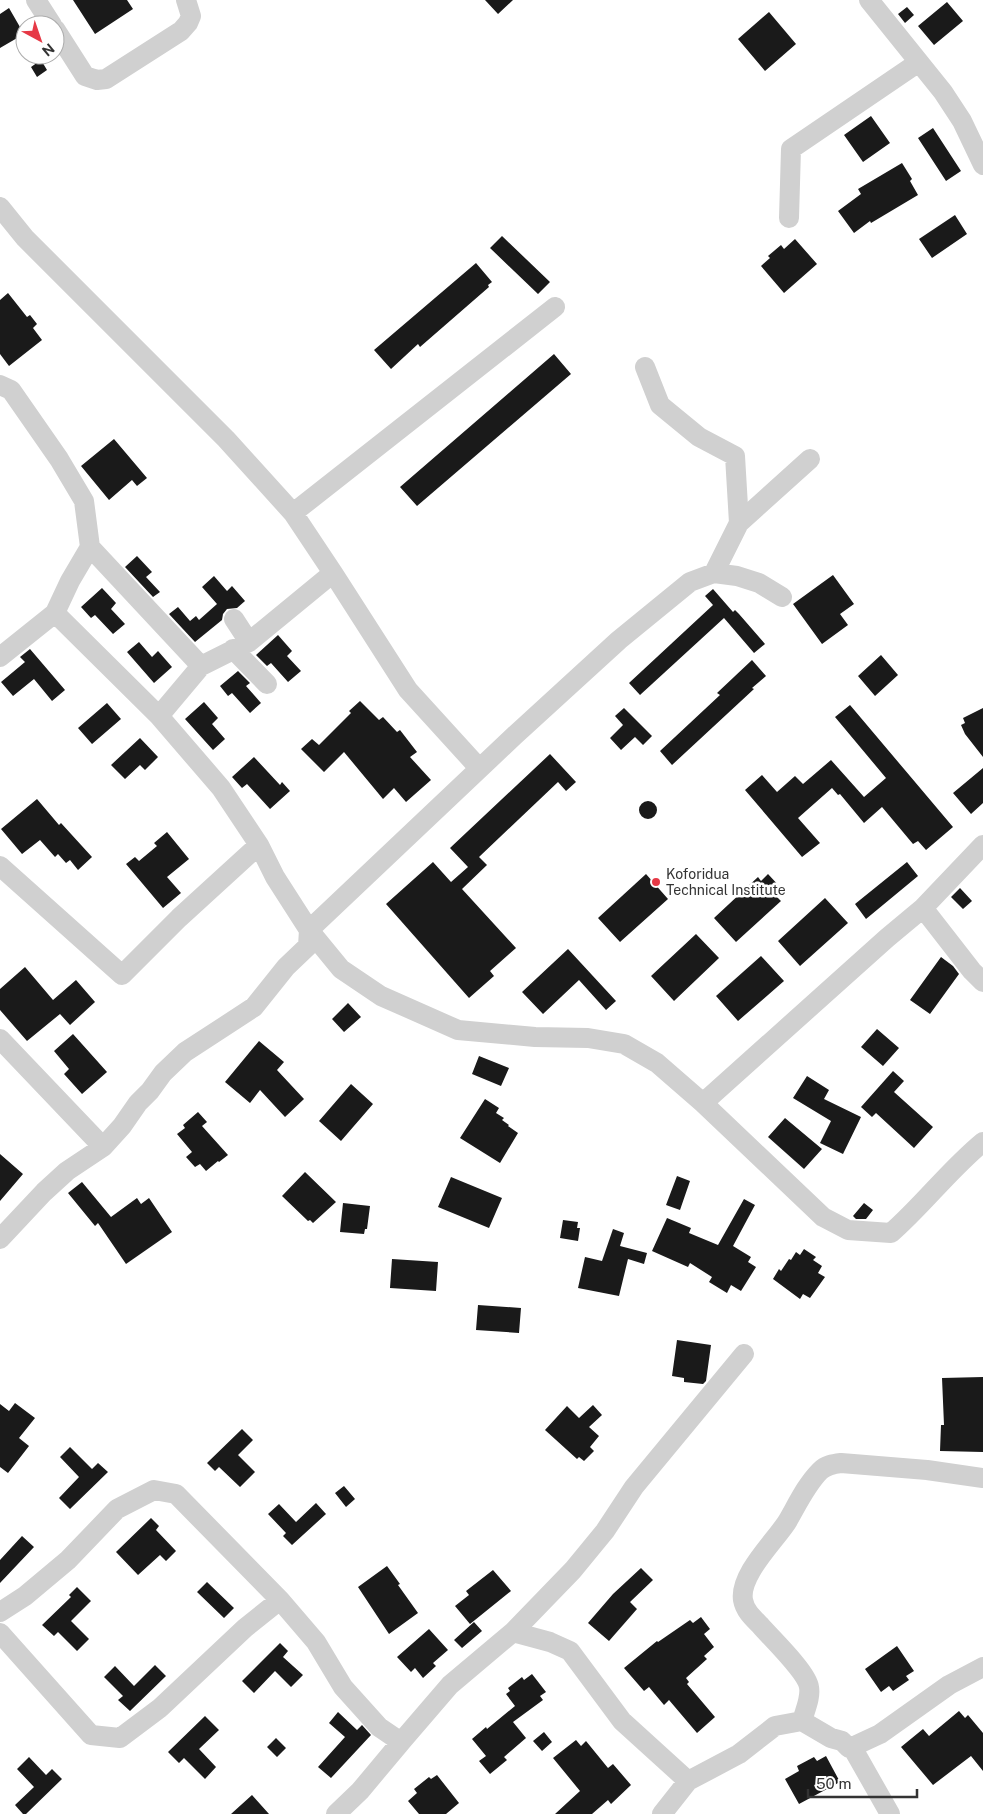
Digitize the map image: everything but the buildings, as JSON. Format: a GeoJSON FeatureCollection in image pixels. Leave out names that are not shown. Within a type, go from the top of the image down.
{"type":"FeatureCollection","features":[{"type":"Feature","properties":{"kind":"street"},"geometry":{"type":"LineString","coordinates":[[36,0],[46,15]]}},
{"type":"Feature","properties":{"kind":"street"},"geometry":{"type":"LineString","coordinates":[[65,45],[85,76],[97,80],[106,79],[181,30],[188,23],[191,16],[186,0]]}},
{"type":"Feature","properties":{"kind":"street"},"geometry":{"type":"LineString","coordinates":[[869,0],[943,92],[962,120],[983,164]]}},
{"type":"Feature","properties":{"kind":"street"},"geometry":{"type":"LineString","coordinates":[[789,218],[791,149],[919,62]]}},
{"type":"Feature","properties":{"kind":"street"},"geometry":{"type":"LineString","coordinates":[[0,207],[25,238],[226,439],[293,513],[408,690],[479,768]]}},
{"type":"Feature","properties":{"kind":"street"},"geometry":{"type":"LineString","coordinates":[[293,513],[555,307]]}},
{"type":"Feature","properties":{"kind":"street"},"geometry":{"type":"LineString","coordinates":[[645,367],[660,405],[699,437],[735,456],[739,523]]}},
{"type":"Feature","properties":{"kind":"street"},"geometry":{"type":"LineString","coordinates":[[0,384],[11,390],[59,459],[84,501],[90,547],[201,666]]}},
{"type":"Feature","properties":{"kind":"street"},"geometry":{"type":"LineString","coordinates":[[714,573],[739,523],[810,458]]}},
{"type":"Feature","properties":{"kind":"street"},"geometry":{"type":"LineString","coordinates":[[0,657],[55,613],[70,581],[90,547]]}},
{"type":"Feature","properties":{"kind":"street"},"geometry":{"type":"LineString","coordinates":[[158,716],[201,666],[241,646],[333,573]]}},
{"type":"Feature","properties":{"kind":"street"},"geometry":{"type":"LineString","coordinates":[[0,1239],[61,1176],[103,1147],[122,1126],[163,1073],[185,1052],[254,1007],[286,967],[308,946],[309,930],[479,768],[619,640],[690,582],[714,573],[737,576],[759,583],[782,597]]}},
{"type":"Feature","properties":{"kind":"street"},"geometry":{"type":"LineString","coordinates":[[55,613],[158,716],[221,788],[259,845],[275,877],[309,930],[341,969],[381,996],[458,1030],[535,1037],[588,1038],[624,1044],[657,1063],[703,1103],[823,1217],[848,1230],[891,1233],[914,1214],[964,1157],[983,1142]]}},
{"type":"Feature","properties":{"kind":"street"},"geometry":{"type":"LineString","coordinates":[[234,618],[241,646],[268,684]]}},
{"type":"Feature","properties":{"kind":"street"},"geometry":{"type":"LineString","coordinates":[[0,866],[122,974],[179,918],[259,845]]}},
{"type":"Feature","properties":{"kind":"street"},"geometry":{"type":"LineString","coordinates":[[703,1103],[887,938],[924,908],[983,845]]}},
{"type":"Feature","properties":{"kind":"street"},"geometry":{"type":"LineString","coordinates":[[924,908],[972,972],[983,982]]}},
{"type":"Feature","properties":{"kind":"street"},"geometry":{"type":"LineString","coordinates":[[0,1039],[103,1147]]}},
{"type":"Feature","properties":{"kind":"street"},"geometry":{"type":"LineString","coordinates":[[336,1814],[360,1791],[450,1685],[513,1632],[573,1570],[605,1531],[634,1487],[744,1354]]}},
{"type":"Feature","properties":{"kind":"street"},"geometry":{"type":"LineString","coordinates":[[802,1721],[809,1699],[810,1687],[802,1673],[748,1612],[743,1599],[747,1580],[762,1554],[786,1523],[810,1484],[821,1470],[830,1464],[841,1463],[927,1470],[983,1478]]}},
{"type":"Feature","properties":{"kind":"street"},"geometry":{"type":"LineString","coordinates":[[0,1612],[25,1596],[68,1560],[117,1509],[154,1490],[176,1494],[280,1600],[316,1642],[342,1687],[379,1727],[401,1742]]}},
{"type":"Feature","properties":{"kind":"street"},"geometry":{"type":"LineString","coordinates":[[0,1632],[91,1735],[120,1738],[160,1708],[245,1628],[280,1600]]}},
{"type":"Feature","properties":{"kind":"street"},"geometry":{"type":"LineString","coordinates":[[513,1632],[550,1642],[570,1651],[622,1721],[688,1781]]}},
{"type":"Feature","properties":{"kind":"street"},"geometry":{"type":"LineString","coordinates":[[662,1814],[688,1781],[739,1754],[775,1726],[802,1721],[831,1738],[842,1742],[849,1748],[880,1734],[949,1685],[983,1667]]}},
{"type":"Feature","properties":{"kind":"street"},"geometry":{"type":"LineString","coordinates":[[852,1747],[890,1814]]}},
{"type":"Feature","properties":{"kind":"place","name":"Koforidua Technical Institute"},"geometry":{"type":"Point","coordinates":[656,882]}}]}
